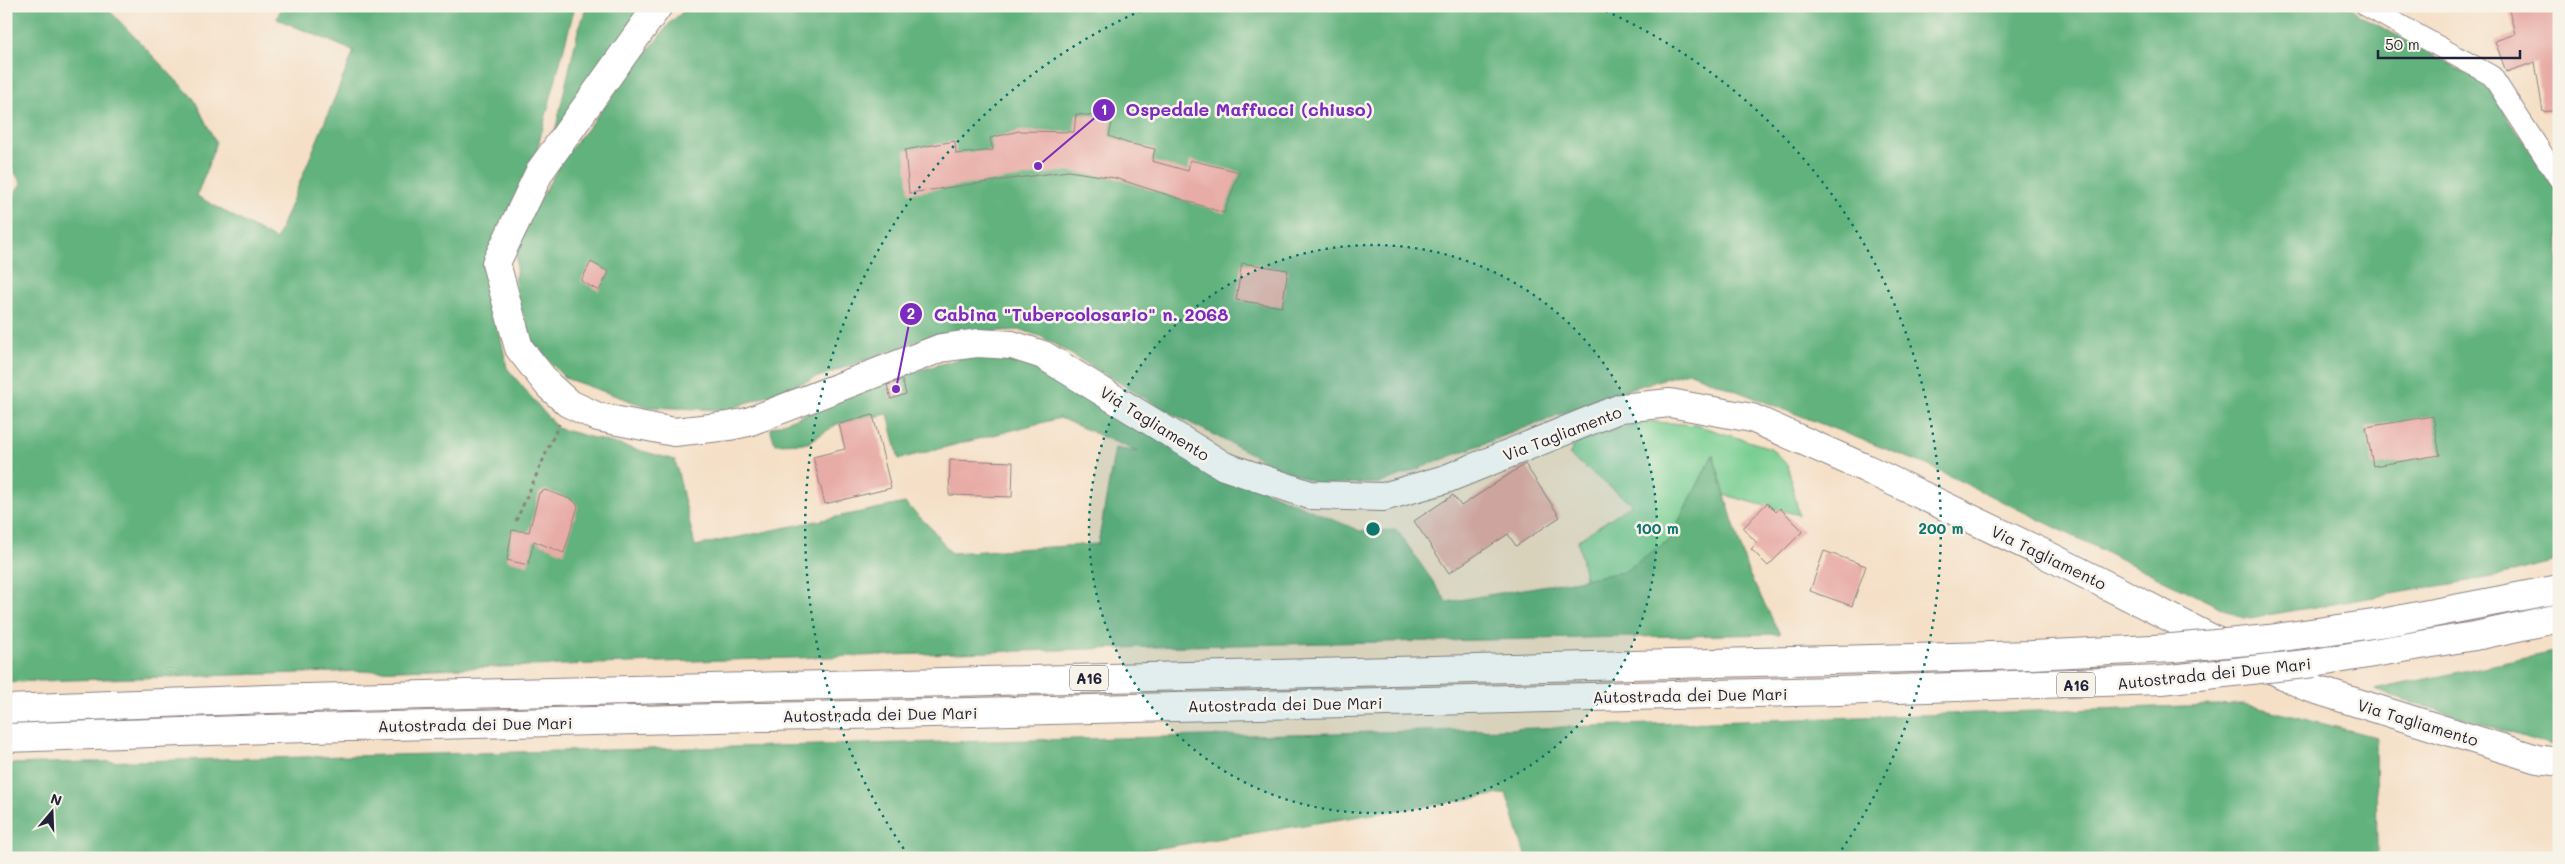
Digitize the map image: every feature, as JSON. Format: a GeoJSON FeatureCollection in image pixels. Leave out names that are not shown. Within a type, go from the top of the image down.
{"type":"FeatureCollection","features":[{"type":"Feature","properties":{"kind":"main road","name":"Via Tagliamento"},"geometry":{"type":"LineString","coordinates":[[658,6],[540,170],[496,263],[519,348],[549,386],[568,403],[598,417],[674,432],[729,426],[748,422],[941,348],[978,343],[1012,345],[1043,354],[1224,466],[1310,495],[1383,497],[1446,479],[1621,408],[1670,403],[1683,405],[1752,418],[1865,468],[2056,559],[2307,687],[2537,759],[2559,762]]}},
{"type":"Feature","properties":{"kind":"main road","name":"Autostrada dei Due Mari"},"geometry":{"type":"LineString","coordinates":[[6,709],[267,699],[2032,655],[2172,648],[2270,639],[2386,622],[2559,589]]}},
{"type":"Feature","properties":{"kind":"main road","name":"Autostrada dei Due Mari"},"geometry":{"type":"LineString","coordinates":[[6,738],[268,729],[1837,691],[2162,680],[2314,663],[2480,635],[2559,618]]}},
{"type":"Feature","properties":{"kind":"street"},"geometry":{"type":"LineString","coordinates":[[2366,6],[2492,76],[2559,180]]}},
{"type":"Feature","properties":{"kind":"path"},"geometry":{"type":"LineString","coordinates":[[516,521],[543,464],[568,403]]}},
{"type":"Feature","properties":{"kind":"green space"},"geometry":{"type":"Polygon","coordinates":[[[6,6],[105,6],[194,99],[216,143],[197,196],[276,240],[354,51],[277,19],[282,6],[575,6],[534,161],[486,266],[507,368],[557,428],[675,460],[695,546],[905,503],[932,529],[951,553],[1098,544],[1115,448],[1138,452],[1060,418],[899,459],[888,414],[837,424],[808,443],[775,444],[770,428],[910,373],[969,356],[1026,362],[1203,464],[1360,531],[1397,530],[1447,602],[1624,572],[1669,540],[1713,455],[1748,572],[1780,634],[1186,646],[6,682],[6,207],[21,183],[6,158],[6,6]]]}},
{"type":"Feature","properties":{"kind":"green space"},"geometry":{"type":"Polygon","coordinates":[[[587,6],[651,6],[552,145],[578,31],[587,6]]]}},
{"type":"Feature","properties":{"kind":"green space"},"geometry":{"type":"Polygon","coordinates":[[[689,6],[2351,6],[2359,15],[2485,83],[2559,195],[2559,560],[2498,576],[2244,619],[1927,465],[1688,372],[1618,392],[1381,483],[1319,484],[1275,466],[1167,411],[1042,337],[1022,330],[937,334],[727,410],[648,407],[565,378],[534,345],[515,292],[518,238],[563,159],[670,23],[689,6]]]}},
{"type":"Feature","properties":{"kind":"green space"},"geometry":{"type":"Polygon","coordinates":[[[1644,421],[1696,425],[1771,448],[1788,466],[1799,515],[1725,495],[1713,455],[1669,540],[1624,572],[1585,579],[1578,540],[1632,504],[1569,455],[1575,444],[1644,421]]]}},
{"type":"Feature","properties":{"kind":"green space"},"geometry":{"type":"Polygon","coordinates":[[[2559,651],[2559,748],[2374,690],[2559,651]]]}},
{"type":"Feature","properties":{"kind":"green space"},"geometry":{"type":"Polygon","coordinates":[[[2244,704],[2376,737],[2377,858],[1526,858],[1506,793],[1096,858],[6,858],[6,764],[1505,729],[2244,704]]]}},
{"type":"Feature","properties":{"kind":"building"},"geometry":{"type":"Polygon","coordinates":[[[2508,6],[2553,6],[2559,22],[2559,110],[2543,112],[2535,62],[2506,72],[2495,41],[2515,34],[2508,6]]]}},
{"type":"Feature","properties":{"kind":"building"},"geometry":{"type":"Polygon","coordinates":[[[1076,114],[1113,118],[1109,136],[1127,143],[1155,149],[1152,161],[1188,171],[1190,160],[1240,172],[1224,213],[1115,178],[1068,171],[909,193],[905,150],[955,141],[956,154],[993,150],[990,138],[1019,131],[1074,132],[1076,114]]]}},
{"type":"Feature","properties":{"kind":"building"},"geometry":{"type":"Polygon","coordinates":[[[591,262],[609,272],[599,291],[581,281],[591,262]]]}},
{"type":"Feature","properties":{"kind":"building"},"geometry":{"type":"Polygon","coordinates":[[[1242,263],[1288,270],[1282,307],[1236,300],[1242,263]]]}},
{"type":"Feature","properties":{"kind":"building"},"geometry":{"type":"Polygon","coordinates":[[[902,380],[906,394],[891,399],[887,385],[902,380]]]}},
{"type":"Feature","properties":{"kind":"building"},"geometry":{"type":"Polygon","coordinates":[[[873,415],[891,488],[825,504],[813,457],[845,449],[839,424],[873,415]]]}},
{"type":"Feature","properties":{"kind":"building"},"geometry":{"type":"Polygon","coordinates":[[[2433,416],[2440,455],[2373,466],[2366,427],[2433,416]]]}},
{"type":"Feature","properties":{"kind":"building"},"geometry":{"type":"Polygon","coordinates":[[[950,460],[1013,462],[1012,497],[949,495],[950,460]]]}},
{"type":"Feature","properties":{"kind":"building"},"geometry":{"type":"Polygon","coordinates":[[[1525,464],[1560,517],[1516,546],[1508,534],[1449,573],[1414,521],[1453,495],[1461,506],[1525,464]]]}},
{"type":"Feature","properties":{"kind":"building"},"geometry":{"type":"Polygon","coordinates":[[[545,490],[573,500],[578,506],[564,553],[534,541],[528,565],[507,560],[512,530],[529,532],[539,493],[545,490]]]}},
{"type":"Feature","properties":{"kind":"building"},"geometry":{"type":"Polygon","coordinates":[[[1767,503],[1776,512],[1780,508],[1803,531],[1768,566],[1751,549],[1757,543],[1743,528],[1767,503]]]}},
{"type":"Feature","properties":{"kind":"building"},"geometry":{"type":"Polygon","coordinates":[[[1824,551],[1866,566],[1852,606],[1810,591],[1824,551]]]}},
{"type":"Feature","properties":{"kind":"place","name":"Ospedale Maffucci (chiuso)"},"geometry":{"type":"Point","coordinates":[1038,166]}},
{"type":"Feature","properties":{"kind":"place","name":"Cabina \"Tubercolosario\" n. 2068"},"geometry":{"type":"Point","coordinates":[896,389]}}]}
